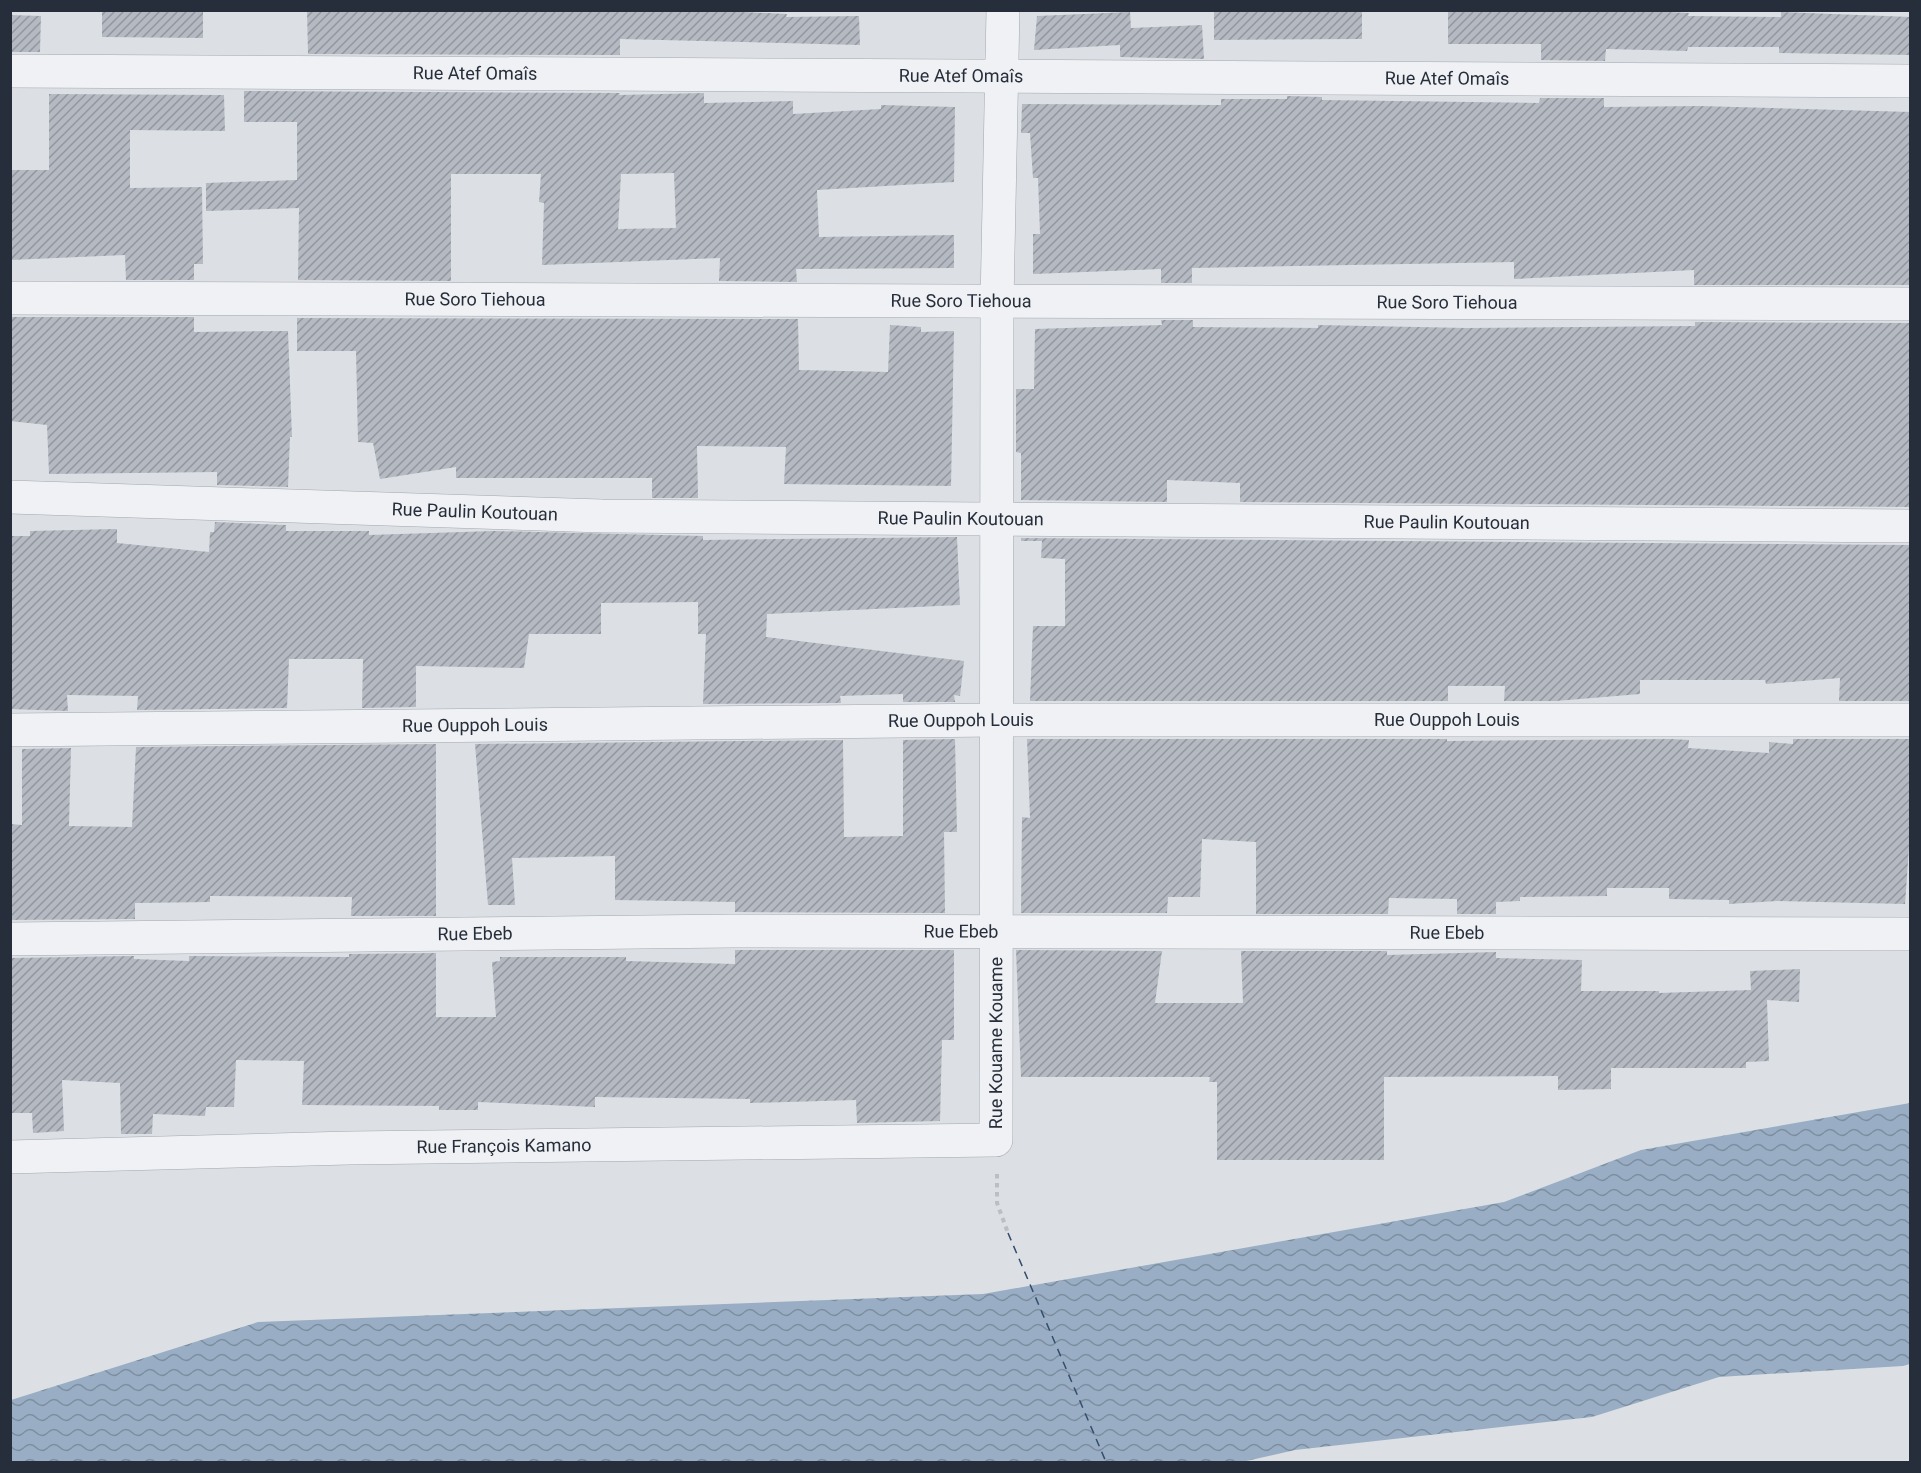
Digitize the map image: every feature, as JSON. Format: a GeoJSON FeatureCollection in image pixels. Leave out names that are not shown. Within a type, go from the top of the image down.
{"type":"FeatureCollection","features":[{"type":"Feature","properties":{"kind":"street","name":"Rue Kouame Kouame"},"geometry":{"type":"LineString","coordinates":[[996,1140],[997,302],[1003,10]]}},
{"type":"Feature","properties":{"kind":"street","name":"Rue Atef Omaîs"},"geometry":{"type":"LineString","coordinates":[[10,71],[1911,81]]}},
{"type":"Feature","properties":{"kind":"street","name":"Rue Soro Tiehoua"},"geometry":{"type":"LineString","coordinates":[[10,298],[1911,304]]}},
{"type":"Feature","properties":{"kind":"street","name":"Rue Paulin Koutouan"},"geometry":{"type":"LineString","coordinates":[[10,497],[602,516],[1911,526]]}},
{"type":"Feature","properties":{"kind":"street","name":"Rue Ouppoh Louis"},"geometry":{"type":"LineString","coordinates":[[10,730],[997,720],[1911,720]]}},
{"type":"Feature","properties":{"kind":"street","name":"Rue Ebeb"},"geometry":{"type":"LineString","coordinates":[[10,939],[733,931],[1911,934]]}},
{"type":"Feature","properties":{"kind":"street","name":"Rue François Kamano"},"geometry":{"type":"LineString","coordinates":[[10,1157],[349,1148],[996,1140]]}},
{"type":"Feature","properties":{"kind":"path"},"geometry":{"type":"LineString","coordinates":[[996,1140],[997,1203],[1008,1233]]}},
{"type":"Feature","properties":{"kind":"water"},"geometry":{"type":"Polygon","coordinates":[[[1910,1103],[1910,1364],[1903,1366],[1719,1377],[1592,1417],[1295,1450],[1242,1462],[11,1462],[11,1400],[258,1322],[983,1294],[1504,1202],[1641,1150],[1910,1103]]]}},
{"type":"Feature","properties":{"kind":"building"},"geometry":{"type":"Polygon","coordinates":[[[102,10],[203,10],[203,38],[102,37],[102,10]]]}},
{"type":"Feature","properties":{"kind":"building"},"geometry":{"type":"Polygon","coordinates":[[[307,10],[700,10],[787,14],[786,17],[859,16],[860,45],[620,39],[620,55],[308,54],[307,10]]]}},
{"type":"Feature","properties":{"kind":"building"},"geometry":{"type":"Polygon","coordinates":[[[1214,10],[1362,10],[1362,39],[1214,40],[1214,10]]]}},
{"type":"Feature","properties":{"kind":"building"},"geometry":{"type":"Polygon","coordinates":[[[1448,10],[1626,10],[1689,13],[1688,16],[1781,17],[1781,12],[1911,17],[1911,55],[1779,53],[1779,47],[1688,47],[1687,51],[1606,49],[1605,61],[1541,60],[1541,44],[1448,44],[1448,10]]]}},
{"type":"Feature","properties":{"kind":"building"},"geometry":{"type":"Polygon","coordinates":[[[1130,12],[1131,28],[1202,25],[1204,59],[1120,57],[1120,45],[1034,50],[1037,16],[1130,12]]]}},
{"type":"Feature","properties":{"kind":"building"},"geometry":{"type":"Polygon","coordinates":[[[10,15],[41,16],[40,52],[10,52],[10,15]]]}},
{"type":"Feature","properties":{"kind":"building"},"geometry":{"type":"Polygon","coordinates":[[[244,91],[620,93],[619,95],[704,93],[704,103],[793,101],[793,114],[881,109],[881,105],[955,107],[954,182],[817,190],[819,237],[954,235],[954,268],[796,269],[797,282],[719,281],[720,258],[542,265],[544,203],[539,202],[541,174],[451,174],[451,281],[298,280],[299,208],[206,211],[206,183],[297,180],[297,122],[244,122],[244,91]],[[674,173],[621,174],[618,229],[676,228],[674,173]]]}},
{"type":"Feature","properties":{"kind":"building"},"geometry":{"type":"Polygon","coordinates":[[[49,94],[224,95],[225,131],[130,130],[130,188],[202,187],[203,264],[194,264],[194,280],[126,280],[125,255],[10,260],[10,170],[49,170],[49,94]]]}},
{"type":"Feature","properties":{"kind":"building"},"geometry":{"type":"Polygon","coordinates":[[[1287,96],[1322,97],[1322,100],[1539,103],[1540,98],[1604,98],[1604,107],[1700,106],[1911,112],[1911,285],[1694,285],[1694,270],[1514,279],[1514,262],[1192,268],[1192,283],[1161,283],[1161,269],[1033,274],[1033,234],[1040,234],[1038,178],[1033,178],[1030,133],[1021,133],[1022,104],[1221,105],[1221,99],[1287,99],[1287,96]]]}},
{"type":"Feature","properties":{"kind":"building"},"geometry":{"type":"Polygon","coordinates":[[[10,317],[194,317],[194,332],[288,331],[292,437],[290,437],[288,487],[217,485],[217,472],[49,474],[47,425],[10,421],[10,317]]]}},
{"type":"Feature","properties":{"kind":"building"},"geometry":{"type":"Polygon","coordinates":[[[297,318],[798,319],[799,370],[888,372],[890,325],[921,327],[921,332],[954,331],[951,486],[784,484],[786,447],[697,446],[698,498],[652,498],[652,478],[456,478],[456,467],[380,479],[373,443],[358,442],[356,351],[297,351],[297,318]]]}},
{"type":"Feature","properties":{"kind":"building"},"geometry":{"type":"Polygon","coordinates":[[[1161,320],[1193,320],[1193,327],[1318,328],[1318,325],[1467,328],[1695,326],[1695,322],[1911,323],[1909,507],[1240,502],[1240,483],[1167,480],[1167,502],[1021,500],[1021,453],[1016,452],[1016,389],[1034,389],[1035,329],[1162,325],[1161,320]]]}},
{"type":"Feature","properties":{"kind":"building"},"geometry":{"type":"Polygon","coordinates":[[[215,522],[286,525],[286,531],[369,531],[369,535],[494,531],[703,536],[703,540],[957,537],[960,605],[767,614],[766,637],[964,661],[960,696],[954,695],[955,702],[903,702],[903,694],[840,696],[841,703],[703,704],[706,634],[698,634],[698,602],[601,603],[601,634],[529,634],[524,668],[416,666],[416,707],[362,708],[363,659],[289,659],[287,708],[137,710],[138,696],[67,695],[68,711],[10,709],[10,536],[30,536],[30,531],[117,529],[117,543],[209,552],[210,532],[214,532],[215,522]]]}},
{"type":"Feature","properties":{"kind":"building"},"geometry":{"type":"Polygon","coordinates":[[[1021,538],[1910,545],[1911,701],[1839,701],[1840,678],[1766,684],[1765,680],[1640,680],[1640,694],[1556,701],[1504,701],[1505,686],[1448,686],[1448,701],[1030,701],[1033,626],[1065,626],[1065,559],[1041,558],[1042,541],[1021,541],[1021,538]]]}},
{"type":"Feature","properties":{"kind":"building"},"geometry":{"type":"Polygon","coordinates":[[[955,739],[957,832],[944,832],[945,913],[735,912],[735,902],[615,900],[615,856],[512,858],[515,905],[488,905],[475,744],[843,740],[844,837],[903,836],[903,740],[955,739]]]}},
{"type":"Feature","properties":{"kind":"building"},"geometry":{"type":"Polygon","coordinates":[[[1027,739],[1447,739],[1447,741],[1671,739],[1689,740],[1688,748],[1769,753],[1769,742],[1793,744],[1793,739],[1911,739],[1911,820],[1905,904],[1777,901],[1729,904],[1729,900],[1669,899],[1669,888],[1607,888],[1607,896],[1520,897],[1520,901],[1496,902],[1496,914],[1457,914],[1457,899],[1389,898],[1388,914],[1256,914],[1256,842],[1202,839],[1200,897],[1168,897],[1167,913],[1021,913],[1022,817],[1030,818],[1027,739]]]}},
{"type":"Feature","properties":{"kind":"building"},"geometry":{"type":"Polygon","coordinates":[[[436,744],[436,916],[351,916],[352,897],[210,896],[210,902],[135,903],[135,919],[10,920],[10,824],[22,825],[22,749],[71,748],[69,826],[132,827],[136,747],[436,744]]]}},
{"type":"Feature","properties":{"kind":"building"},"geometry":{"type":"Polygon","coordinates":[[[735,950],[954,950],[954,1040],[942,1040],[940,1121],[857,1123],[856,1100],[750,1103],[750,1099],[595,1097],[595,1107],[478,1102],[478,1110],[439,1110],[439,1106],[302,1105],[304,1061],[236,1060],[234,1107],[206,1107],[205,1116],[153,1114],[152,1134],[121,1134],[120,1083],[62,1080],[64,1131],[33,1133],[32,1113],[10,1113],[10,958],[134,956],[134,959],[189,961],[189,956],[349,957],[349,954],[436,953],[436,1017],[496,1017],[492,962],[500,961],[500,957],[626,957],[626,961],[735,964],[735,950]]]}},
{"type":"Feature","properties":{"kind":"building"},"geometry":{"type":"Polygon","coordinates":[[[1016,950],[1162,951],[1155,1003],[1243,1003],[1241,951],[1387,951],[1387,955],[1496,952],[1496,958],[1582,960],[1581,991],[1659,991],[1659,993],[1751,990],[1750,971],[1800,969],[1799,1002],[1767,1000],[1769,1061],[1746,1062],[1746,1068],[1611,1068],[1611,1089],[1558,1090],[1558,1076],[1384,1077],[1384,1160],[1217,1160],[1217,1082],[1209,1082],[1210,1077],[1021,1077],[1016,950]]]}},
{"type":"Feature","properties":{"kind":"ferry route"},"geometry":{"type":"LineString","coordinates":[[1008,1233],[1106,1462]]}}]}
